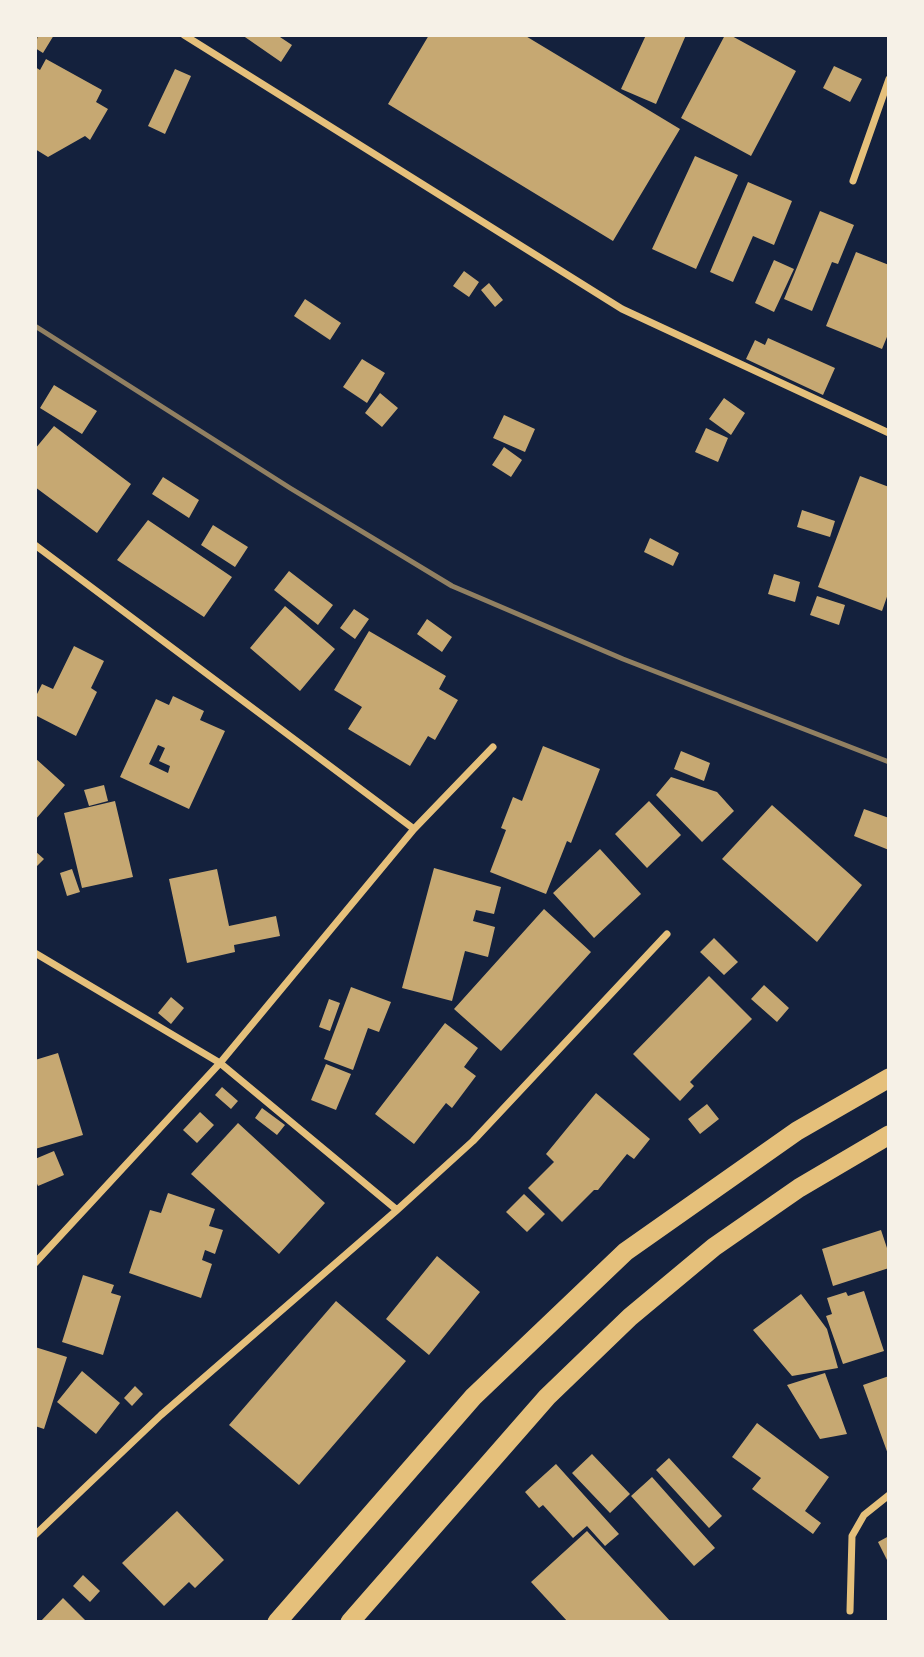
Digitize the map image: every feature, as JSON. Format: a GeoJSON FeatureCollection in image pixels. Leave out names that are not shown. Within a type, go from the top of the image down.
{"type":"FeatureCollection","features":[{"type":"Feature","properties":{"kind":"highway"},"geometry":{"type":"LineString","coordinates":[[277,1622],[474,1396],[625,1252],[797,1131],[889,1078]]}},
{"type":"Feature","properties":{"kind":"highway"},"geometry":{"type":"LineString","coordinates":[[350,1622],[547,1397],[629,1317],[715,1247],[757,1217],[799,1188],[889,1135]]}},
{"type":"Feature","properties":{"kind":"street"},"geometry":{"type":"LineString","coordinates":[[184,35],[622,309],[889,433]]}},
{"type":"Feature","properties":{"kind":"street"},"geometry":{"type":"LineString","coordinates":[[853,181],[889,79]]}},
{"type":"Feature","properties":{"kind":"street"},"geometry":{"type":"LineString","coordinates":[[35,545],[414,829]]}},
{"type":"Feature","properties":{"kind":"street"},"geometry":{"type":"LineString","coordinates":[[35,1263],[220,1063],[414,829],[493,747]]}},
{"type":"Feature","properties":{"kind":"street"},"geometry":{"type":"LineString","coordinates":[[35,1535],[161,1415],[473,1141],[667,934]]}},
{"type":"Feature","properties":{"kind":"street"},"geometry":{"type":"LineString","coordinates":[[35,953],[220,1063],[397,1210]]}},
{"type":"Feature","properties":{"kind":"street"},"geometry":{"type":"LineString","coordinates":[[850,1611],[852,1536],[864,1515],[889,1495]]}},
{"type":"Feature","properties":{"kind":"building"},"geometry":{"type":"Polygon","coordinates":[[[38,35],[54,35],[43,53],[35,48],[38,35]]]}},
{"type":"Feature","properties":{"kind":"building"},"geometry":{"type":"Polygon","coordinates":[[[242,35],[277,35],[292,45],[281,62],[242,35]]]}},
{"type":"Feature","properties":{"kind":"building"},"geometry":{"type":"Polygon","coordinates":[[[429,35],[524,35],[680,129],[613,241],[388,104],[429,35]]]}},
{"type":"Feature","properties":{"kind":"building"},"geometry":{"type":"Polygon","coordinates":[[[646,35],[686,35],[656,104],[621,89],[646,35]]]}},
{"type":"Feature","properties":{"kind":"building"},"geometry":{"type":"Polygon","coordinates":[[[725,35],[730,35],[796,71],[751,156],[681,118],[725,35]]]}},
{"type":"Feature","properties":{"kind":"building"},"geometry":{"type":"Polygon","coordinates":[[[46,59],[102,90],[96,102],[108,109],[90,140],[85,136],[48,157],[35,149],[35,67],[40,70],[46,59]]]}},
{"type":"Feature","properties":{"kind":"building"},"geometry":{"type":"Polygon","coordinates":[[[834,66],[862,79],[850,102],[823,88],[834,66]]]}},
{"type":"Feature","properties":{"kind":"building"},"geometry":{"type":"Polygon","coordinates":[[[175,69],[191,76],[165,134],[148,126],[175,69]]]}},
{"type":"Feature","properties":{"kind":"building"},"geometry":{"type":"Polygon","coordinates":[[[695,156],[738,175],[696,269],[652,249],[695,156]]]}},
{"type":"Feature","properties":{"kind":"building"},"geometry":{"type":"Polygon","coordinates":[[[748,182],[792,201],[774,245],[753,236],[733,282],[710,272],[748,182]]]}},
{"type":"Feature","properties":{"kind":"building"},"geometry":{"type":"Polygon","coordinates":[[[820,211],[854,225],[838,264],[832,262],[812,311],[784,299],[820,211]]]}},
{"type":"Feature","properties":{"kind":"building"},"geometry":{"type":"Polygon","coordinates":[[[856,252],[889,265],[889,332],[882,349],[826,326],[856,252]]]}},
{"type":"Feature","properties":{"kind":"building"},"geometry":{"type":"Polygon","coordinates":[[[774,260],[794,269],[774,312],[755,303],[774,260]]]}},
{"type":"Feature","properties":{"kind":"building"},"geometry":{"type":"Polygon","coordinates":[[[464,271],[479,282],[469,297],[453,286],[464,271]]]}},
{"type":"Feature","properties":{"kind":"building"},"geometry":{"type":"Polygon","coordinates":[[[489,283],[503,300],[495,307],[481,290],[489,283]]]}},
{"type":"Feature","properties":{"kind":"building"},"geometry":{"type":"Polygon","coordinates":[[[305,299],[341,323],[330,340],[294,316],[305,299]]]}},
{"type":"Feature","properties":{"kind":"building"},"geometry":{"type":"Polygon","coordinates":[[[768,338],[835,368],[823,395],[746,359],[755,340],[765,345],[768,338]]]}},
{"type":"Feature","properties":{"kind":"building"},"geometry":{"type":"Polygon","coordinates":[[[362,359],[385,373],[367,403],[343,387],[362,359]]]}},
{"type":"Feature","properties":{"kind":"building"},"geometry":{"type":"Polygon","coordinates":[[[54,385],[97,411],[82,434],[40,408],[54,385]]]}},
{"type":"Feature","properties":{"kind":"building"},"geometry":{"type":"Polygon","coordinates":[[[380,393],[398,408],[382,427],[365,413],[380,393]]]}},
{"type":"Feature","properties":{"kind":"building"},"geometry":{"type":"Polygon","coordinates":[[[724,398],[745,413],[731,435],[709,419],[724,398]]]}},
{"type":"Feature","properties":{"kind":"building"},"geometry":{"type":"Polygon","coordinates":[[[504,415],[535,429],[525,452],[493,438],[504,415]]]}},
{"type":"Feature","properties":{"kind":"building"},"geometry":{"type":"Polygon","coordinates":[[[54,426],[131,484],[97,533],[35,487],[35,449],[54,426]]]}},
{"type":"Feature","properties":{"kind":"building"},"geometry":{"type":"Polygon","coordinates":[[[706,428],[728,438],[718,462],[695,452],[706,428]]]}},
{"type":"Feature","properties":{"kind":"building"},"geometry":{"type":"Polygon","coordinates":[[[504,447],[522,460],[511,477],[492,465],[504,447]]]}},
{"type":"Feature","properties":{"kind":"building"},"geometry":{"type":"Polygon","coordinates":[[[860,476],[889,487],[889,591],[882,611],[818,587],[860,476]]]}},
{"type":"Feature","properties":{"kind":"building"},"geometry":{"type":"Polygon","coordinates":[[[163,477],[199,500],[189,518],[152,494],[163,477]]]}},
{"type":"Feature","properties":{"kind":"building"},"geometry":{"type":"Polygon","coordinates":[[[802,510],[835,521],[830,537],[797,527],[802,510]]]}},
{"type":"Feature","properties":{"kind":"building"},"geometry":{"type":"Polygon","coordinates":[[[148,520],[232,577],[204,617],[117,560],[148,520]]]}},
{"type":"Feature","properties":{"kind":"building"},"geometry":{"type":"Polygon","coordinates":[[[213,525],[248,547],[235,567],[201,545],[213,525]]]}},
{"type":"Feature","properties":{"kind":"building"},"geometry":{"type":"Polygon","coordinates":[[[650,538],[679,553],[673,566],[644,552],[650,538]]]}},
{"type":"Feature","properties":{"kind":"building"},"geometry":{"type":"Polygon","coordinates":[[[289,571],[333,605],[318,625],[274,590],[289,571]]]}},
{"type":"Feature","properties":{"kind":"building"},"geometry":{"type":"Polygon","coordinates":[[[774,574],[800,582],[795,602],[768,594],[774,574]]]}},
{"type":"Feature","properties":{"kind":"building"},"geometry":{"type":"Polygon","coordinates":[[[817,596],[845,605],[839,625],[810,615],[817,596]]]}},
{"type":"Feature","properties":{"kind":"building"},"geometry":{"type":"Polygon","coordinates":[[[285,606],[335,649],[300,691],[250,648],[285,606]]]}},
{"type":"Feature","properties":{"kind":"building"},"geometry":{"type":"Polygon","coordinates":[[[354,609],[369,619],[355,639],[340,628],[354,609]]]}},
{"type":"Feature","properties":{"kind":"building"},"geometry":{"type":"Polygon","coordinates":[[[427,619],[452,637],[442,652],[417,634],[427,619]]]}},
{"type":"Feature","properties":{"kind":"building"},"geometry":{"type":"Polygon","coordinates":[[[369,631],[446,676],[439,689],[458,700],[435,740],[428,736],[410,766],[348,729],[362,707],[334,690],[369,631]]]}},
{"type":"Feature","properties":{"kind":"building"},"geometry":{"type":"Polygon","coordinates":[[[74,646],[104,661],[91,688],[97,692],[76,736],[35,715],[35,698],[42,684],[53,689],[74,646]]]}},
{"type":"Feature","properties":{"kind":"building"},"geometry":{"type":"Polygon","coordinates":[[[173,696],[204,711],[200,720],[225,731],[189,809],[120,777],[156,699],[169,705],[173,696]],[[158,745],[149,764],[168,773],[170,766],[159,761],[165,748],[158,745]]]}},
{"type":"Feature","properties":{"kind":"building"},"geometry":{"type":"Polygon","coordinates":[[[543,746],[600,769],[571,843],[567,841],[546,894],[490,872],[506,830],[501,828],[513,797],[522,801],[543,746]]]}},
{"type":"Feature","properties":{"kind":"building"},"geometry":{"type":"Polygon","coordinates":[[[681,751],[710,763],[704,781],[674,769],[681,751]]]}},
{"type":"Feature","properties":{"kind":"building"},"geometry":{"type":"Polygon","coordinates":[[[35,758],[65,785],[35,820],[35,758]]]}},
{"type":"Feature","properties":{"kind":"building"},"geometry":{"type":"Polygon","coordinates":[[[671,777],[717,792],[734,811],[702,842],[656,795],[671,777]]]}},
{"type":"Feature","properties":{"kind":"building"},"geometry":{"type":"Polygon","coordinates":[[[104,785],[108,801],[89,806],[84,790],[104,785]]]}},
{"type":"Feature","properties":{"kind":"building"},"geometry":{"type":"Polygon","coordinates":[[[115,801],[133,877],[82,888],[64,813],[115,801]]]}},
{"type":"Feature","properties":{"kind":"building"},"geometry":{"type":"Polygon","coordinates":[[[649,801],[681,835],[647,868],[615,834],[649,801]]]}},
{"type":"Feature","properties":{"kind":"building"},"geometry":{"type":"Polygon","coordinates":[[[772,805],[862,885],[817,942],[722,859],[772,805]]]}},
{"type":"Feature","properties":{"kind":"building"},"geometry":{"type":"Polygon","coordinates":[[[864,809],[889,818],[889,850],[854,836],[864,809]]]}},
{"type":"Feature","properties":{"kind":"building"},"geometry":{"type":"Polygon","coordinates":[[[600,849],[641,894],[594,938],[553,893],[600,849]]]}},
{"type":"Feature","properties":{"kind":"building"},"geometry":{"type":"Polygon","coordinates":[[[35,851],[44,859],[35,868],[35,851]]]}},
{"type":"Feature","properties":{"kind":"building"},"geometry":{"type":"Polygon","coordinates":[[[434,868],[501,887],[494,914],[476,910],[473,921],[495,927],[488,957],[465,951],[452,1001],[402,988],[434,868]]]}},
{"type":"Feature","properties":{"kind":"building"},"geometry":{"type":"Polygon","coordinates":[[[72,869],[80,892],[67,896],[60,873],[72,869]]]}},
{"type":"Feature","properties":{"kind":"building"},"geometry":{"type":"Polygon","coordinates":[[[217,869],[229,926],[276,916],[280,936],[234,945],[235,952],[187,963],[169,879],[217,869]]]}},
{"type":"Feature","properties":{"kind":"building"},"geometry":{"type":"Polygon","coordinates":[[[544,909],[591,952],[501,1051],[454,1009],[544,909]]]}},
{"type":"Feature","properties":{"kind":"building"},"geometry":{"type":"Polygon","coordinates":[[[714,938],[738,962],[724,975],[700,952],[714,938]]]}},
{"type":"Feature","properties":{"kind":"building"},"geometry":{"type":"Polygon","coordinates":[[[709,976],[752,1019],[690,1082],[694,1086],[680,1101],[633,1054],[709,976]]]}},
{"type":"Feature","properties":{"kind":"building"},"geometry":{"type":"Polygon","coordinates":[[[764,985],[789,1008],[777,1022],[751,999],[764,985]]]}},
{"type":"Feature","properties":{"kind":"building"},"geometry":{"type":"Polygon","coordinates":[[[351,987],[391,1002],[379,1032],[368,1028],[353,1070],[324,1059],[351,987]]]}},
{"type":"Feature","properties":{"kind":"building"},"geometry":{"type":"Polygon","coordinates":[[[171,997],[184,1008],[171,1024],[158,1013],[171,997]]]}},
{"type":"Feature","properties":{"kind":"building"},"geometry":{"type":"Polygon","coordinates":[[[329,999],[340,1003],[330,1031],[319,1027],[329,999]]]}},
{"type":"Feature","properties":{"kind":"building"},"geometry":{"type":"Polygon","coordinates":[[[445,1023],[478,1048],[464,1067],[476,1076],[452,1108],[446,1103],[414,1144],[375,1114],[445,1023]]]}},
{"type":"Feature","properties":{"kind":"building"},"geometry":{"type":"Polygon","coordinates":[[[58,1053],[83,1135],[35,1149],[35,1060],[58,1053]]]}},
{"type":"Feature","properties":{"kind":"building"},"geometry":{"type":"Polygon","coordinates":[[[326,1064],[351,1074],[336,1110],[311,1100],[326,1064]]]}},
{"type":"Feature","properties":{"kind":"building"},"geometry":{"type":"Polygon","coordinates":[[[222,1087],[238,1101],[231,1109],[215,1095],[222,1087]]]}},
{"type":"Feature","properties":{"kind":"building"},"geometry":{"type":"Polygon","coordinates":[[[596,1093],[650,1139],[634,1159],[627,1154],[598,1190],[594,1190],[562,1222],[528,1188],[554,1162],[546,1154],[596,1093]]]}},
{"type":"Feature","properties":{"kind":"building"},"geometry":{"type":"Polygon","coordinates":[[[707,1104],[719,1119],[700,1134],[688,1119],[707,1104]]]}},
{"type":"Feature","properties":{"kind":"building"},"geometry":{"type":"Polygon","coordinates":[[[262,1108],[285,1125],[277,1135],[255,1118],[262,1108]]]}},
{"type":"Feature","properties":{"kind":"building"},"geometry":{"type":"Polygon","coordinates":[[[200,1112],[214,1125],[197,1143],[183,1130],[200,1112]]]}},
{"type":"Feature","properties":{"kind":"building"},"geometry":{"type":"Polygon","coordinates":[[[238,1123],[325,1203],[279,1254],[191,1174],[238,1123]]]}},
{"type":"Feature","properties":{"kind":"building"},"geometry":{"type":"Polygon","coordinates":[[[54,1151],[64,1175],[38,1186],[35,1179],[35,1159],[54,1151]]]}},
{"type":"Feature","properties":{"kind":"building"},"geometry":{"type":"Polygon","coordinates":[[[168,1193],[215,1209],[209,1226],[223,1230],[215,1254],[205,1250],[202,1260],[212,1264],[201,1298],[129,1273],[150,1210],[161,1213],[168,1193]]]}},
{"type":"Feature","properties":{"kind":"building"},"geometry":{"type":"Polygon","coordinates":[[[524,1194],[545,1214],[527,1232],[506,1212],[524,1194]]]}},
{"type":"Feature","properties":{"kind":"building"},"geometry":{"type":"Polygon","coordinates":[[[881,1230],[889,1254],[889,1268],[833,1286],[822,1249],[881,1230]]]}},
{"type":"Feature","properties":{"kind":"building"},"geometry":{"type":"Polygon","coordinates":[[[437,1256],[480,1292],[429,1355],[386,1319],[437,1256]]]}},
{"type":"Feature","properties":{"kind":"building"},"geometry":{"type":"Polygon","coordinates":[[[83,1275],[114,1285],[111,1293],[121,1296],[103,1355],[62,1342],[83,1275]]]}},
{"type":"Feature","properties":{"kind":"building"},"geometry":{"type":"Polygon","coordinates":[[[864,1291],[884,1351],[843,1364],[826,1316],[832,1314],[827,1298],[846,1292],[848,1296],[864,1291]]]}},
{"type":"Feature","properties":{"kind":"building"},"geometry":{"type":"Polygon","coordinates":[[[801,1294],[827,1329],[838,1368],[792,1376],[753,1330],[801,1294]]]}},
{"type":"Feature","properties":{"kind":"building"},"geometry":{"type":"Polygon","coordinates":[[[336,1301],[406,1361],[299,1485],[229,1425],[336,1301]]]}},
{"type":"Feature","properties":{"kind":"building"},"geometry":{"type":"Polygon","coordinates":[[[35,1347],[67,1357],[44,1429],[35,1426],[35,1347]]]}},
{"type":"Feature","properties":{"kind":"building"},"geometry":{"type":"Polygon","coordinates":[[[82,1371],[120,1403],[96,1434],[57,1402],[82,1371]]]}},
{"type":"Feature","properties":{"kind":"building"},"geometry":{"type":"Polygon","coordinates":[[[825,1373],[847,1434],[820,1439],[787,1385],[825,1373]]]}},
{"type":"Feature","properties":{"kind":"building"},"geometry":{"type":"Polygon","coordinates":[[[889,1376],[889,1457],[863,1385],[889,1376]]]}},
{"type":"Feature","properties":{"kind":"building"},"geometry":{"type":"Polygon","coordinates":[[[135,1386],[143,1394],[132,1406],[124,1398],[135,1386]]]}},
{"type":"Feature","properties":{"kind":"building"},"geometry":{"type":"Polygon","coordinates":[[[757,1423],[829,1477],[805,1511],[821,1523],[813,1534],[752,1489],[761,1478],[732,1457],[757,1423]]]}},
{"type":"Feature","properties":{"kind":"building"},"geometry":{"type":"Polygon","coordinates":[[[592,1454],[630,1494],[610,1513],[572,1473],[592,1454]]]}},
{"type":"Feature","properties":{"kind":"building"},"geometry":{"type":"Polygon","coordinates":[[[669,1458],[722,1516],[709,1528],[656,1470],[669,1458]]]}},
{"type":"Feature","properties":{"kind":"building"},"geometry":{"type":"Polygon","coordinates":[[[556,1464],[619,1534],[605,1546],[587,1526],[573,1538],[543,1505],[539,1508],[525,1492],[556,1464]]]}},
{"type":"Feature","properties":{"kind":"building"},"geometry":{"type":"Polygon","coordinates":[[[652,1477],[715,1548],[694,1566],[631,1496],[652,1477]]]}},
{"type":"Feature","properties":{"kind":"building"},"geometry":{"type":"Polygon","coordinates":[[[177,1511],[224,1560],[195,1588],[189,1582],[164,1606],[122,1563],[177,1511]]]}},
{"type":"Feature","properties":{"kind":"building"},"geometry":{"type":"Polygon","coordinates":[[[587,1531],[671,1622],[568,1622],[531,1582],[587,1531]]]}},
{"type":"Feature","properties":{"kind":"building"},"geometry":{"type":"Polygon","coordinates":[[[889,1536],[889,1564],[878,1542],[889,1536]]]}},
{"type":"Feature","properties":{"kind":"building"},"geometry":{"type":"Polygon","coordinates":[[[83,1575],[100,1591],[90,1602],[73,1586],[83,1575]]]}},
{"type":"Feature","properties":{"kind":"building"},"geometry":{"type":"Polygon","coordinates":[[[63,1598],[87,1622],[40,1622],[63,1598]]]}},
{"type":"Feature","properties":{"kind":"railway"},"geometry":{"type":"LineString","coordinates":[[35,326],[290,488],[452,586],[623,659],[889,762]]}}]}
